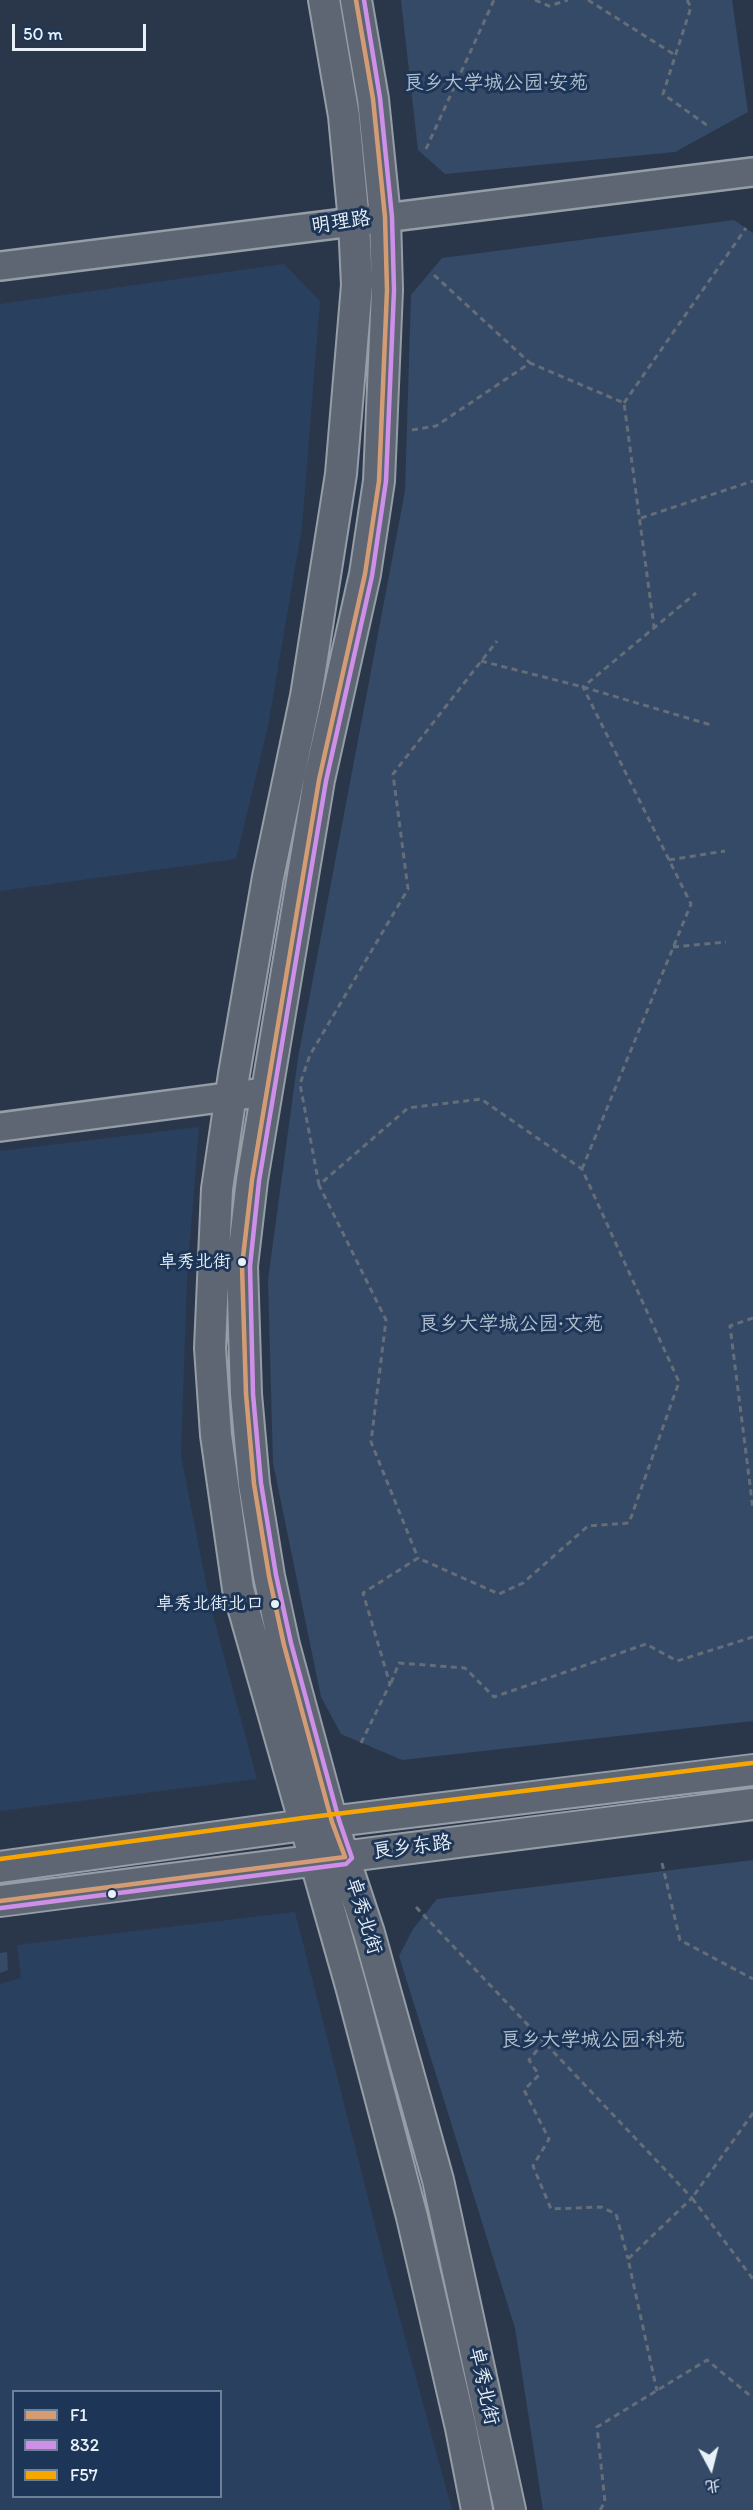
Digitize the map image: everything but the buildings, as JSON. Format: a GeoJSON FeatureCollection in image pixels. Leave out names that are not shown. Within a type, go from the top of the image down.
{"type":"FeatureCollection","features":[{"type":"Feature","properties":{"kind":"main road"},"geometry":{"type":"LineString","coordinates":[[318,1824],[238,1589],[216,1435],[210,1348],[212,1263],[218,1189],[231,1096],[268,877],[306,696],[341,474],[357,285],[354,222],[344,116],[324,0]]}},
{"type":"Feature","properties":{"kind":"main road","name":"卓秀北街"},"geometry":{"type":"LineString","coordinates":[[356,0],[373,99],[386,217],[387,290],[379,481],[365,574],[319,780],[265,1092],[242,1266],[249,1428],[254,1484],[269,1576],[318,1824],[314,1860],[351,1986],[412,2217],[461,2428],[477,2510]]}},
{"type":"Feature","properties":{"kind":"main road","name":"良乡东路"},"geometry":{"type":"LineString","coordinates":[[0,1867],[318,1824],[753,1770]]}},
{"type":"Feature","properties":{"kind":"main road","name":"良乡东路"},"geometry":{"type":"LineString","coordinates":[[0,1901],[753,1804]]}},
{"type":"Feature","properties":{"kind":"main road","name":"卓秀北街"},"geometry":{"type":"LineString","coordinates":[[318,1824],[345,1857],[369,1933],[438,2180],[510,2510]]}},
{"type":"Feature","properties":{"kind":"street","name":"明理路"},"geometry":{"type":"LineString","coordinates":[[0,266],[753,172]]}},
{"type":"Feature","properties":{"kind":"street"},"geometry":{"type":"LineString","coordinates":[[0,1127],[265,1092]]}},
{"type":"Feature","properties":{"kind":"path"},"geometry":{"type":"LineString","coordinates":[[426,148],[494,0]]}},
{"type":"Feature","properties":{"kind":"path"},"geometry":{"type":"LineString","coordinates":[[535,0],[549,6],[568,0]]}},
{"type":"Feature","properties":{"kind":"path"},"geometry":{"type":"LineString","coordinates":[[588,0],[675,55]]}},
{"type":"Feature","properties":{"kind":"path"},"geometry":{"type":"LineString","coordinates":[[687,0],[691,7],[663,94],[708,126]]}},
{"type":"Feature","properties":{"kind":"path"},"geometry":{"type":"LineString","coordinates":[[654,627],[624,403],[746,228]]}},
{"type":"Feature","properties":{"kind":"path"},"geometry":{"type":"LineString","coordinates":[[434,275],[530,363],[624,403]]}},
{"type":"Feature","properties":{"kind":"path"},"geometry":{"type":"LineString","coordinates":[[412,430],[436,426],[530,363]]}},
{"type":"Feature","properties":{"kind":"path"},"geometry":{"type":"LineString","coordinates":[[641,518],[753,481]]}},
{"type":"Feature","properties":{"kind":"path"},"geometry":{"type":"LineString","coordinates":[[583,687],[696,593]]}},
{"type":"Feature","properties":{"kind":"path"},"geometry":{"type":"LineString","coordinates":[[319,1185],[408,1108],[481,1099],[582,1169],[679,1382],[629,1523],[588,1526],[523,1582],[499,1594],[418,1558],[371,1442],[386,1320],[319,1185],[300,1084],[310,1055],[408,889],[393,774],[497,641]]}},
{"type":"Feature","properties":{"kind":"path"},"geometry":{"type":"LineString","coordinates":[[481,661],[583,687],[711,725]]}},
{"type":"Feature","properties":{"kind":"path"},"geometry":{"type":"LineString","coordinates":[[582,1169],[691,904],[583,687]]}},
{"type":"Feature","properties":{"kind":"path"},"geometry":{"type":"LineString","coordinates":[[669,860],[726,852]]}},
{"type":"Feature","properties":{"kind":"path"},"geometry":{"type":"LineString","coordinates":[[673,947],[726,942]]}},
{"type":"Feature","properties":{"kind":"path"},"geometry":{"type":"LineString","coordinates":[[753,1318],[730,1326],[753,1509]]}},
{"type":"Feature","properties":{"kind":"path"},"geometry":{"type":"LineString","coordinates":[[748,1465],[753,1464]]}},
{"type":"Feature","properties":{"kind":"path"},"geometry":{"type":"LineString","coordinates":[[390,1684],[363,1593],[418,1558]]}},
{"type":"Feature","properties":{"kind":"path"},"geometry":{"type":"LineString","coordinates":[[361,1743],[399,1663],[465,1668],[494,1697],[646,1644],[677,1660],[753,1637]]}},
{"type":"Feature","properties":{"kind":"path"},"geometry":{"type":"LineString","coordinates":[[662,1863],[680,1940],[753,1979]]}},
{"type":"Feature","properties":{"kind":"path"},"geometry":{"type":"LineString","coordinates":[[416,1907],[692,2198],[753,2279]]}},
{"type":"Feature","properties":{"kind":"path"},"geometry":{"type":"LineString","coordinates":[[544,2042],[529,2060],[539,2075],[524,2090],[549,2139],[532,2166],[551,2209],[601,2207],[616,2214],[657,2391]]}},
{"type":"Feature","properties":{"kind":"path"},"geometry":{"type":"LineString","coordinates":[[628,2259],[692,2198],[753,2114]]}},
{"type":"Feature","properties":{"kind":"path"},"geometry":{"type":"LineString","coordinates":[[600,2510],[604,2502],[597,2427],[707,2360],[753,2398]]}},
{"type":"Feature","properties":{"kind":"shaded area"},"geometry":{"type":"Polygon","coordinates":[[[284,264],[320,301],[302,527],[268,726],[236,859],[0,891],[0,304],[284,264]]]}},
{"type":"Feature","properties":{"kind":"shaded area"},"geometry":{"type":"Polygon","coordinates":[[[199,1127],[187,1279],[181,1456],[211,1608],[257,1779],[0,1811],[0,1151],[199,1127]]]}},
{"type":"Feature","properties":{"kind":"shaded area"},"geometry":{"type":"Polygon","coordinates":[[[295,1912],[385,2264],[452,2510],[0,2510],[0,1984],[21,1978],[17,1945],[295,1912]]]}},
{"type":"Feature","properties":{"kind":"green space","name":"良乡大学城公园·安苑"},"geometry":{"type":"Polygon","coordinates":[[[401,0],[732,0],[748,112],[675,152],[445,174],[418,150],[401,0]]]}},
{"type":"Feature","properties":{"kind":"green space","name":"良乡大学城公园·文苑"},"geometry":{"type":"Polygon","coordinates":[[[734,220],[753,233],[753,1721],[402,1760],[341,1734],[321,1697],[273,1463],[268,1280],[298,1058],[405,491],[411,295],[442,258],[734,220]]]}},
{"type":"Feature","properties":{"kind":"green space","name":"良乡大学城公园·科苑"},"geometry":{"type":"Polygon","coordinates":[[[753,1860],[753,2510],[543,2510],[515,2328],[399,1956],[413,1929],[437,1899],[753,1860]]]}},
{"type":"Feature","properties":{"kind":"green space"},"geometry":{"type":"Polygon","coordinates":[[[7,1952],[8,1970],[0,1973],[0,1953],[7,1952]]]}},
{"type":"Feature","properties":{"kind":"transit line","name":"F1"},"geometry":{"type":"LineString","coordinates":[[0,1901],[345,1857],[332,1822],[284,1645],[269,1576],[254,1484],[246,1394],[242,1266],[252,1180],[319,780],[365,574],[379,481],[387,290],[385,217],[373,99],[356,0]]}},
{"type":"Feature","properties":{"kind":"transit line","name":"832"},"geometry":{"type":"LineString","coordinates":[[1,1908],[346,1864],[352,1858],[339,1820],[291,1643],[276,1575],[261,1483],[253,1394],[250,1266],[259,1181],[326,781],[372,576],[386,481],[394,290],[392,217],[380,98],[364,0]]}},
{"type":"Feature","properties":{"kind":"transit line","name":"F57"},"geometry":{"type":"LineString","coordinates":[[0,1859],[303,1818],[752,1763]]}},
{"type":"Feature","properties":{"kind":"place","name":"卓秀北街"},"geometry":{"type":"Point","coordinates":[242,1262]}},
{"type":"Feature","properties":{"kind":"place","name":"卓秀北街北口"},"geometry":{"type":"Point","coordinates":[275,1604]}}]}
